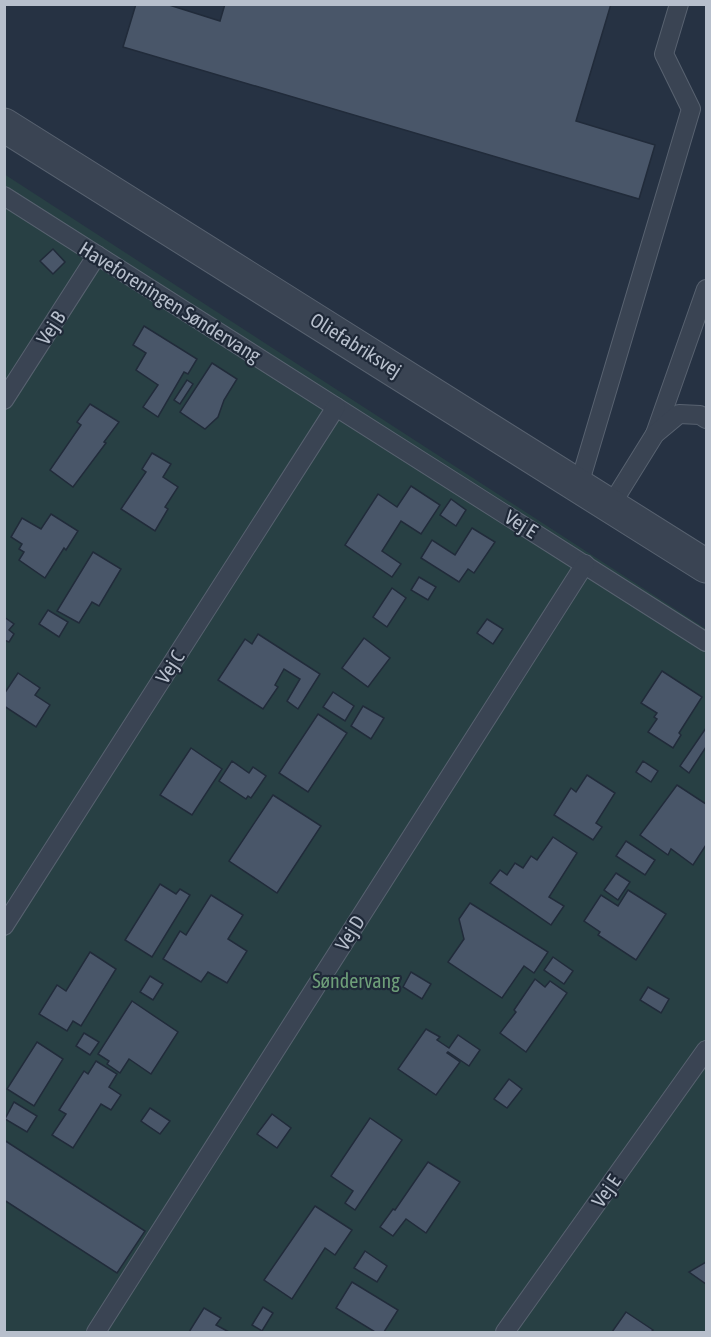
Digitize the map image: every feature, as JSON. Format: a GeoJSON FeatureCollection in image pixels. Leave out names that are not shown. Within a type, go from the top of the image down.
{"type":"FeatureCollection","features":[{"type":"Feature","properties":{"kind":"street","name":"Oliefabriksvej"},"geometry":{"type":"LineString","coordinates":[[4,125],[706,566]]}},
{"type":"Feature","properties":{"kind":"lane"},"geometry":{"type":"LineString","coordinates":[[579,485],[691,109],[664,54],[679,4]]}},
{"type":"Feature","properties":{"kind":"lane","name":"Haveforeningen Søndervang"},"geometry":{"type":"LineString","coordinates":[[4,196],[336,407]]}},
{"type":"Feature","properties":{"kind":"lane","name":"Vej B"},"geometry":{"type":"LineString","coordinates":[[4,400],[97,255]]}},
{"type":"Feature","properties":{"kind":"lane"},"geometry":{"type":"LineString","coordinates":[[611,505],[655,435],[706,289]]}},
{"type":"Feature","properties":{"kind":"lane","name":"Vej E"},"geometry":{"type":"LineString","coordinates":[[336,407],[706,642]]}},
{"type":"Feature","properties":{"kind":"lane","name":"Vej C"},"geometry":{"type":"LineString","coordinates":[[4,926],[336,407]]}},
{"type":"Feature","properties":{"kind":"lane"},"geometry":{"type":"LineString","coordinates":[[655,435],[679,414],[700,415],[706,419]]}},
{"type":"Feature","properties":{"kind":"lane","name":"Vej D"},"geometry":{"type":"LineString","coordinates":[[96,1332],[585,564]]}},
{"type":"Feature","properties":{"kind":"lane","name":"Vej E"},"geometry":{"type":"LineString","coordinates":[[505,1332],[706,1050]]}},
{"type":"Feature","properties":{"kind":"green space","name":"Søndervang"},"geometry":{"type":"Polygon","coordinates":[[[4,174],[706,629],[706,1332],[5,1332],[4,174]]]}},
{"type":"Feature","properties":{"kind":"building"},"geometry":{"type":"Polygon","coordinates":[[[136,4],[166,4],[220,21],[225,4],[611,4],[576,121],[655,145],[639,199],[123,47],[136,4]]]}},
{"type":"Feature","properties":{"kind":"building"},"geometry":{"type":"Polygon","coordinates":[[[53,249],[65,262],[53,274],[40,261],[53,249]]]}},
{"type":"Feature","properties":{"kind":"building"},"geometry":{"type":"Polygon","coordinates":[[[144,326],[197,359],[188,374],[184,372],[158,417],[143,407],[158,385],[136,370],[146,353],[133,345],[144,326]]]}},
{"type":"Feature","properties":{"kind":"building"},"geometry":{"type":"Polygon","coordinates":[[[212,363],[237,379],[224,400],[218,417],[205,429],[180,412],[212,363]]]}},
{"type":"Feature","properties":{"kind":"building"},"geometry":{"type":"Polygon","coordinates":[[[187,380],[193,384],[180,404],[174,400],[187,380]]]}},
{"type":"Feature","properties":{"kind":"building"},"geometry":{"type":"Polygon","coordinates":[[[90,404],[119,422],[73,487],[50,470],[81,425],[77,422],[90,404]]]}},
{"type":"Feature","properties":{"kind":"building"},"geometry":{"type":"Polygon","coordinates":[[[152,453],[171,464],[163,477],[178,487],[165,507],[168,509],[155,531],[121,509],[146,472],[142,469],[152,453]]]}},
{"type":"Feature","properties":{"kind":"building"},"geometry":{"type":"Polygon","coordinates":[[[411,486],[440,505],[421,534],[401,521],[382,551],[401,564],[392,577],[345,545],[378,494],[397,507],[411,486]]]}},
{"type":"Feature","properties":{"kind":"building"},"geometry":{"type":"Polygon","coordinates":[[[451,499],[466,510],[456,526],[440,515],[451,499]]]}},
{"type":"Feature","properties":{"kind":"building"},"geometry":{"type":"Polygon","coordinates":[[[51,514],[78,531],[45,578],[19,560],[24,552],[19,549],[22,544],[11,537],[22,518],[41,529],[51,514]]]}},
{"type":"Feature","properties":{"kind":"building"},"geometry":{"type":"Polygon","coordinates":[[[472,528],[495,542],[474,573],[468,569],[459,582],[421,558],[432,540],[455,555],[472,528]]]}},
{"type":"Feature","properties":{"kind":"building"},"geometry":{"type":"Polygon","coordinates":[[[93,552],[121,569],[99,606],[92,602],[79,623],[57,611],[93,552]]]}},
{"type":"Feature","properties":{"kind":"building"},"geometry":{"type":"Polygon","coordinates":[[[419,577],[436,587],[428,600],[411,590],[419,577]]]}},
{"type":"Feature","properties":{"kind":"building"},"geometry":{"type":"Polygon","coordinates":[[[392,588],[406,598],[387,627],[373,617],[392,588]]]}},
{"type":"Feature","properties":{"kind":"building"},"geometry":{"type":"Polygon","coordinates":[[[48,610],[68,622],[59,637],[39,624],[48,610]]]}},
{"type":"Feature","properties":{"kind":"building"},"geometry":{"type":"Polygon","coordinates":[[[4,617],[14,624],[9,630],[14,634],[9,642],[4,640],[4,617]]]}},
{"type":"Feature","properties":{"kind":"building"},"geometry":{"type":"Polygon","coordinates":[[[487,619],[503,629],[493,644],[477,633],[487,619]]]}},
{"type":"Feature","properties":{"kind":"building"},"geometry":{"type":"Polygon","coordinates":[[[258,634],[320,674],[298,709],[287,701],[300,679],[284,669],[275,685],[278,687],[263,709],[218,680],[245,639],[252,644],[258,634]]]}},
{"type":"Feature","properties":{"kind":"building"},"geometry":{"type":"Polygon","coordinates":[[[364,638],[390,658],[368,687],[342,668],[364,638]]]}},
{"type":"Feature","properties":{"kind":"building"},"geometry":{"type":"Polygon","coordinates":[[[662,671],[702,697],[679,733],[681,735],[673,748],[648,732],[657,719],[654,717],[657,713],[641,703],[662,671]]]}},
{"type":"Feature","properties":{"kind":"building"},"geometry":{"type":"Polygon","coordinates":[[[18,673],[40,688],[35,695],[50,705],[36,727],[4,706],[4,694],[18,673]]]}},
{"type":"Feature","properties":{"kind":"building"},"geometry":{"type":"Polygon","coordinates":[[[333,692],[354,706],[345,721],[323,707],[333,692]]]}},
{"type":"Feature","properties":{"kind":"building"},"geometry":{"type":"Polygon","coordinates":[[[363,706],[384,718],[371,739],[351,726],[363,706]]]}},
{"type":"Feature","properties":{"kind":"building"},"geometry":{"type":"Polygon","coordinates":[[[318,714],[347,733],[308,792],[279,773],[318,714]]]}},
{"type":"Feature","properties":{"kind":"building"},"geometry":{"type":"Polygon","coordinates":[[[706,728],[706,747],[689,773],[680,766],[706,728]]]}},
{"type":"Feature","properties":{"kind":"building"},"geometry":{"type":"Polygon","coordinates":[[[191,748],[222,769],[192,815],[160,795],[191,748]]]}},
{"type":"Feature","properties":{"kind":"building"},"geometry":{"type":"Polygon","coordinates":[[[232,761],[249,773],[253,767],[266,776],[251,798],[248,796],[246,799],[219,781],[232,761]]]}},
{"type":"Feature","properties":{"kind":"building"},"geometry":{"type":"Polygon","coordinates":[[[643,761],[658,771],[651,782],[636,772],[643,761]]]}},
{"type":"Feature","properties":{"kind":"building"},"geometry":{"type":"Polygon","coordinates":[[[587,775],[615,793],[596,823],[602,827],[593,840],[554,815],[571,788],[576,792],[587,775]]]}},
{"type":"Feature","properties":{"kind":"building"},"geometry":{"type":"Polygon","coordinates":[[[677,785],[706,804],[706,845],[693,865],[671,849],[668,855],[640,835],[677,785]]]}},
{"type":"Feature","properties":{"kind":"building"},"geometry":{"type":"Polygon","coordinates":[[[273,795],[321,826],[277,893],[229,861],[273,795]]]}},
{"type":"Feature","properties":{"kind":"building"},"geometry":{"type":"Polygon","coordinates":[[[553,837],[577,853],[549,897],[564,906],[551,925],[490,883],[500,870],[507,875],[515,863],[523,868],[531,856],[537,860],[553,837]]]}},
{"type":"Feature","properties":{"kind":"building"},"geometry":{"type":"Polygon","coordinates":[[[626,841],[655,860],[645,875],[616,856],[626,841]]]}},
{"type":"Feature","properties":{"kind":"building"},"geometry":{"type":"Polygon","coordinates":[[[616,873],[630,882],[618,900],[604,890],[616,873]]]}},
{"type":"Feature","properties":{"kind":"building"},"geometry":{"type":"Polygon","coordinates":[[[160,884],[176,894],[180,889],[190,895],[152,957],[125,940],[160,884]]]}},
{"type":"Feature","properties":{"kind":"building"},"geometry":{"type":"Polygon","coordinates":[[[628,890],[666,914],[636,960],[598,935],[600,932],[584,921],[601,895],[618,906],[628,890]]]}},
{"type":"Feature","properties":{"kind":"building"},"geometry":{"type":"Polygon","coordinates":[[[211,895],[243,915],[228,939],[247,951],[227,983],[208,972],[201,982],[163,959],[180,931],[186,935],[211,895]]]}},
{"type":"Feature","properties":{"kind":"building"},"geometry":{"type":"Polygon","coordinates":[[[470,903],[548,952],[534,973],[524,966],[502,998],[448,962],[464,939],[459,919],[470,903]]]}},
{"type":"Feature","properties":{"kind":"building"},"geometry":{"type":"Polygon","coordinates":[[[90,952],[116,969],[81,1026],[73,1021],[67,1031],[39,1014],[57,985],[66,991],[90,952]]]}},
{"type":"Feature","properties":{"kind":"building"},"geometry":{"type":"Polygon","coordinates":[[[553,957],[573,971],[564,984],[544,970],[553,957]]]}},
{"type":"Feature","properties":{"kind":"building"},"geometry":{"type":"Polygon","coordinates":[[[411,972],[431,984],[422,999],[403,987],[411,972]]]}},
{"type":"Feature","properties":{"kind":"building"},"geometry":{"type":"Polygon","coordinates":[[[150,976],[163,984],[153,1000],[140,992],[150,976]]]}},
{"type":"Feature","properties":{"kind":"building"},"geometry":{"type":"Polygon","coordinates":[[[535,979],[545,987],[550,981],[567,993],[526,1052],[500,1033],[516,1012],[514,1010],[535,979]]]}},
{"type":"Feature","properties":{"kind":"building"},"geometry":{"type":"Polygon","coordinates":[[[648,987],[669,999],[661,1013],[640,1000],[648,987]]]}},
{"type":"Feature","properties":{"kind":"building"},"geometry":{"type":"Polygon","coordinates":[[[132,1001],[178,1032],[151,1074],[129,1059],[120,1073],[107,1064],[109,1061],[98,1054],[132,1001]]]}},
{"type":"Feature","properties":{"kind":"building"},"geometry":{"type":"Polygon","coordinates":[[[426,1029],[440,1037],[437,1040],[449,1048],[458,1035],[480,1050],[469,1066],[447,1053],[460,1062],[436,1095],[398,1069],[426,1029]]]}},
{"type":"Feature","properties":{"kind":"building"},"geometry":{"type":"Polygon","coordinates":[[[84,1033],[99,1042],[90,1055],[76,1046],[84,1033]]]}},
{"type":"Feature","properties":{"kind":"building"},"geometry":{"type":"Polygon","coordinates":[[[37,1042],[63,1059],[34,1106],[7,1089],[37,1042]]]}},
{"type":"Feature","properties":{"kind":"building"},"geometry":{"type":"Polygon","coordinates":[[[96,1061],[117,1074],[109,1087],[121,1095],[111,1110],[101,1104],[73,1148],[52,1135],[66,1114],[59,1110],[84,1071],[88,1074],[96,1061]]]}},
{"type":"Feature","properties":{"kind":"building"},"geometry":{"type":"Polygon","coordinates":[[[509,1079],[522,1089],[507,1108],[494,1099],[509,1079]]]}},
{"type":"Feature","properties":{"kind":"building"},"geometry":{"type":"Polygon","coordinates":[[[14,1102],[37,1116],[27,1132],[5,1119],[14,1102]]]}},
{"type":"Feature","properties":{"kind":"building"},"geometry":{"type":"Polygon","coordinates":[[[150,1108],[170,1121],[160,1134],[141,1121],[150,1108]]]}},
{"type":"Feature","properties":{"kind":"building"},"geometry":{"type":"Polygon","coordinates":[[[272,1114],[291,1128],[277,1148],[257,1134],[272,1114]]]}},
{"type":"Feature","properties":{"kind":"building"},"geometry":{"type":"Polygon","coordinates":[[[370,1118],[402,1140],[355,1210],[345,1203],[353,1191],[331,1176],[370,1118]]]}},
{"type":"Feature","properties":{"kind":"building"},"geometry":{"type":"Polygon","coordinates":[[[4,1140],[145,1231],[117,1273],[4,1200],[4,1140]]]}},
{"type":"Feature","properties":{"kind":"building"},"geometry":{"type":"Polygon","coordinates":[[[428,1162],[460,1182],[426,1233],[406,1219],[393,1236],[380,1227],[393,1209],[395,1210],[428,1162]]]}},
{"type":"Feature","properties":{"kind":"building"},"geometry":{"type":"Polygon","coordinates":[[[315,1206],[352,1230],[335,1255],[325,1248],[292,1299],[264,1280],[315,1206]]]}},
{"type":"Feature","properties":{"kind":"building"},"geometry":{"type":"Polygon","coordinates":[[[365,1251],[387,1266],[377,1282],[354,1268],[365,1251]]]}},
{"type":"Feature","properties":{"kind":"building"},"geometry":{"type":"Polygon","coordinates":[[[706,1262],[706,1284],[689,1272],[706,1262]]]}},
{"type":"Feature","properties":{"kind":"building"},"geometry":{"type":"Polygon","coordinates":[[[352,1282],[398,1310],[384,1332],[375,1332],[336,1308],[352,1282]]]}},
{"type":"Feature","properties":{"kind":"building"},"geometry":{"type":"Polygon","coordinates":[[[263,1307],[273,1313],[262,1331],[252,1325],[263,1307]]]}},
{"type":"Feature","properties":{"kind":"building"},"geometry":{"type":"Polygon","coordinates":[[[204,1308],[221,1318],[216,1325],[229,1332],[189,1332],[204,1308]]]}},
{"type":"Feature","properties":{"kind":"building"},"geometry":{"type":"Polygon","coordinates":[[[626,1312],[653,1330],[651,1332],[612,1332],[626,1312]]]}}]}
